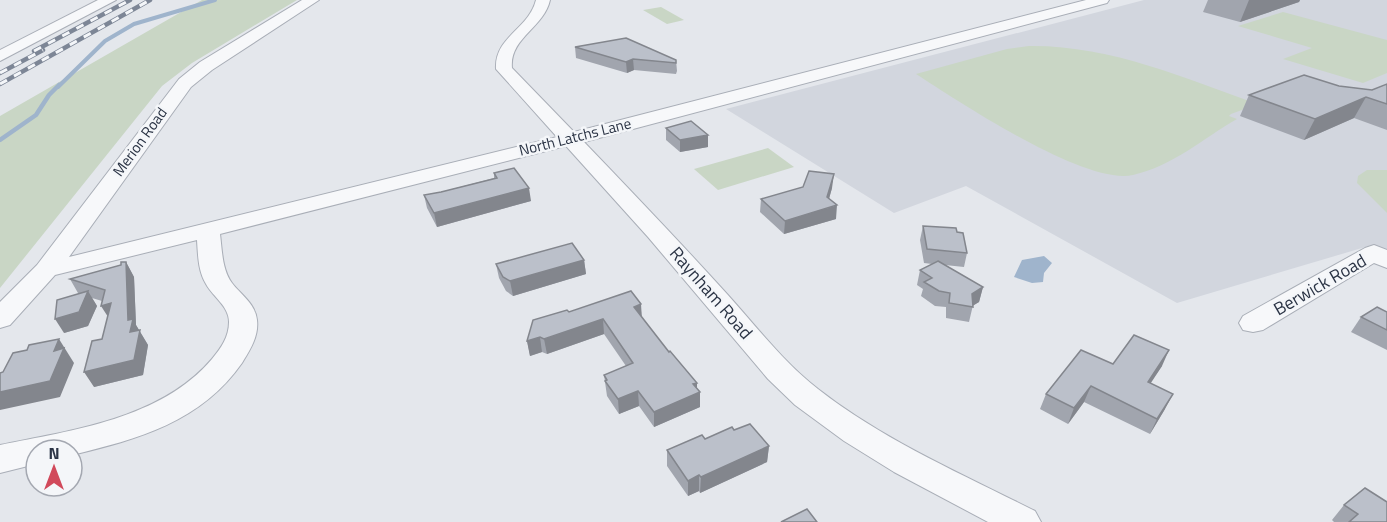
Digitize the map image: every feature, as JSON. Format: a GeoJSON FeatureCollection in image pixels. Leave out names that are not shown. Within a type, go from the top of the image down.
{"type":"FeatureCollection","features":[{"type":"Feature","properties":{"kind":"street"},"geometry":{"type":"LineString","coordinates":[[0,56],[109,0]]}},
{"type":"Feature","properties":{"kind":"street","name":"Merion Road"},"geometry":{"type":"LineString","coordinates":[[0,319],[46,270],[185,83],[206,66],[312,0]]}},
{"type":"Feature","properties":{"kind":"street","name":"Raynham Road"},"geometry":{"type":"LineString","coordinates":[[543,0],[542,12],[538,19],[506,47],[502,60],[504,69],[657,232],[779,371],[806,397],[856,432],[906,462],[1022,522]]}},
{"type":"Feature","properties":{"kind":"street","name":"North Latchs Lane"},"geometry":{"type":"LineString","coordinates":[[46,270],[570,139],[1102,0]]}},
{"type":"Feature","properties":{"kind":"street"},"geometry":{"type":"LineString","coordinates":[[84,438],[126,427],[167,410],[197,394],[232,354],[244,328],[243,316],[239,306],[218,283],[211,260],[208,231]]}},
{"type":"Feature","properties":{"kind":"street","name":"Berwick Road"},"geometry":{"type":"LineString","coordinates":[[1253,323],[1374,254],[1387,260]]}},
{"type":"Feature","properties":{"kind":"street"},"geometry":{"type":"LineString","coordinates":[[0,459],[24,454]]}},
{"type":"Feature","properties":{"kind":"shaded area"},"geometry":{"type":"Polygon","coordinates":[[[1144,0],[1387,0],[1387,251],[1372,245],[1177,303],[966,186],[894,213],[726,109],[1144,0]]]}},
{"type":"Feature","properties":{"kind":"green space"},"geometry":{"type":"Polygon","coordinates":[[[202,0],[297,0],[192,63],[162,86],[0,288],[0,116],[202,0]]]}},
{"type":"Feature","properties":{"kind":"green space"},"geometry":{"type":"Polygon","coordinates":[[[661,7],[684,20],[667,24],[643,10],[661,7]]]}},
{"type":"Feature","properties":{"kind":"green space"},"geometry":{"type":"Polygon","coordinates":[[[1283,12],[1387,40],[1387,73],[1363,83],[1283,59],[1312,48],[1238,26],[1283,12]]]}},
{"type":"Feature","properties":{"kind":"green space"},"geometry":{"type":"Polygon","coordinates":[[[1029,46],[1059,47],[1118,57],[1258,104],[1231,114],[1229,116],[1237,119],[1174,159],[1133,175],[1112,175],[1085,168],[1022,139],[916,74],[1007,49],[1029,46]]]}},
{"type":"Feature","properties":{"kind":"green space"},"geometry":{"type":"Polygon","coordinates":[[[768,148],[794,167],[718,190],[694,169],[768,148]]]}},
{"type":"Feature","properties":{"kind":"green space"},"geometry":{"type":"Polygon","coordinates":[[[1367,170],[1387,170],[1387,213],[1357,183],[1358,176],[1367,170]]]}},
{"type":"Feature","properties":{"kind":"water"},"geometry":{"type":"Polygon","coordinates":[[[1044,256],[1052,263],[1044,273],[1043,282],[1032,283],[1014,277],[1022,260],[1044,256]]]}},
{"type":"Feature","properties":{"kind":"building"},"geometry":{"type":"Polygon","coordinates":[[[626,38],[676,60],[676,63],[633,59],[626,62],[575,47],[626,38]]]}},
{"type":"Feature","properties":{"kind":"building"},"geometry":{"type":"Polygon","coordinates":[[[1304,75],[1339,86],[1372,90],[1387,84],[1387,104],[1366,97],[1315,119],[1249,95],[1304,75]]]}},
{"type":"Feature","properties":{"kind":"building"},"geometry":{"type":"Polygon","coordinates":[[[691,121],[708,135],[680,140],[666,128],[691,121]]]}},
{"type":"Feature","properties":{"kind":"building"},"geometry":{"type":"Polygon","coordinates":[[[514,168],[529,188],[434,213],[424,195],[497,178],[494,173],[514,168]]]}},
{"type":"Feature","properties":{"kind":"building"},"geometry":{"type":"Polygon","coordinates":[[[809,171],[834,174],[827,197],[837,205],[785,221],[761,199],[803,187],[809,171]]]}},
{"type":"Feature","properties":{"kind":"building"},"geometry":{"type":"Polygon","coordinates":[[[923,226],[956,228],[957,232],[963,233],[967,253],[927,249],[923,226]]]}},
{"type":"Feature","properties":{"kind":"building"},"geometry":{"type":"Polygon","coordinates":[[[572,243],[584,260],[510,281],[503,277],[496,264],[572,243]]]}},
{"type":"Feature","properties":{"kind":"building"},"geometry":{"type":"Polygon","coordinates":[[[938,261],[983,287],[972,294],[973,307],[949,303],[950,293],[939,291],[924,282],[932,278],[920,270],[938,261]]]}},
{"type":"Feature","properties":{"kind":"building"},"geometry":{"type":"Polygon","coordinates":[[[121,262],[126,262],[128,320],[133,319],[130,332],[140,330],[134,360],[84,372],[92,341],[102,339],[111,303],[101,306],[105,290],[70,279],[121,265],[121,262]]]}},
{"type":"Feature","properties":{"kind":"building"},"geometry":{"type":"Polygon","coordinates":[[[88,291],[79,312],[55,319],[57,300],[88,291]]]}},
{"type":"Feature","properties":{"kind":"building"},"geometry":{"type":"Polygon","coordinates":[[[631,291],[641,304],[634,307],[697,383],[693,384],[700,392],[654,412],[638,391],[618,399],[605,381],[607,380],[604,375],[633,363],[603,319],[544,339],[540,337],[527,341],[533,320],[567,310],[569,312],[631,291]]]}},
{"type":"Feature","properties":{"kind":"building"},"geometry":{"type":"Polygon","coordinates":[[[1377,307],[1387,312],[1387,330],[1361,317],[1377,307]]]}},
{"type":"Feature","properties":{"kind":"building"},"geometry":{"type":"Polygon","coordinates":[[[1134,335],[1169,350],[1148,382],[1173,394],[1157,419],[1091,386],[1074,408],[1046,394],[1081,350],[1113,364],[1134,335]]]}},
{"type":"Feature","properties":{"kind":"building"},"geometry":{"type":"Polygon","coordinates":[[[59,339],[54,351],[64,348],[50,381],[0,392],[0,373],[3,372],[13,353],[27,350],[29,345],[59,339]]]}},
{"type":"Feature","properties":{"kind":"building"},"geometry":{"type":"Polygon","coordinates":[[[750,424],[769,446],[701,477],[699,475],[688,481],[667,450],[702,435],[705,439],[732,427],[734,430],[750,424]]]}},
{"type":"Feature","properties":{"kind":"building"},"geometry":{"type":"Polygon","coordinates":[[[1365,488],[1387,502],[1387,522],[1349,522],[1358,514],[1344,505],[1365,488]]]}},
{"type":"Feature","properties":{"kind":"building"},"geometry":{"type":"Polygon","coordinates":[[[807,509],[817,522],[781,522],[807,509]]]}},
{"type":"Feature","properties":{"kind":"waterway"},"geometry":{"type":"LineString","coordinates":[[58,87],[105,41],[134,24],[215,0]]}},
{"type":"Feature","properties":{"kind":"waterway"},"geometry":{"type":"LineString","coordinates":[[0,140],[36,115],[49,95],[59,85]]}},
{"type":"Feature","properties":{"kind":"railway"},"geometry":{"type":"LineString","coordinates":[[34,51],[130,0]]}},
{"type":"Feature","properties":{"kind":"railway"},"geometry":{"type":"LineString","coordinates":[[0,84],[150,0]]}},
{"type":"Feature","properties":{"kind":"railway"},"geometry":{"type":"LineString","coordinates":[[0,73],[43,50]]}}]}
